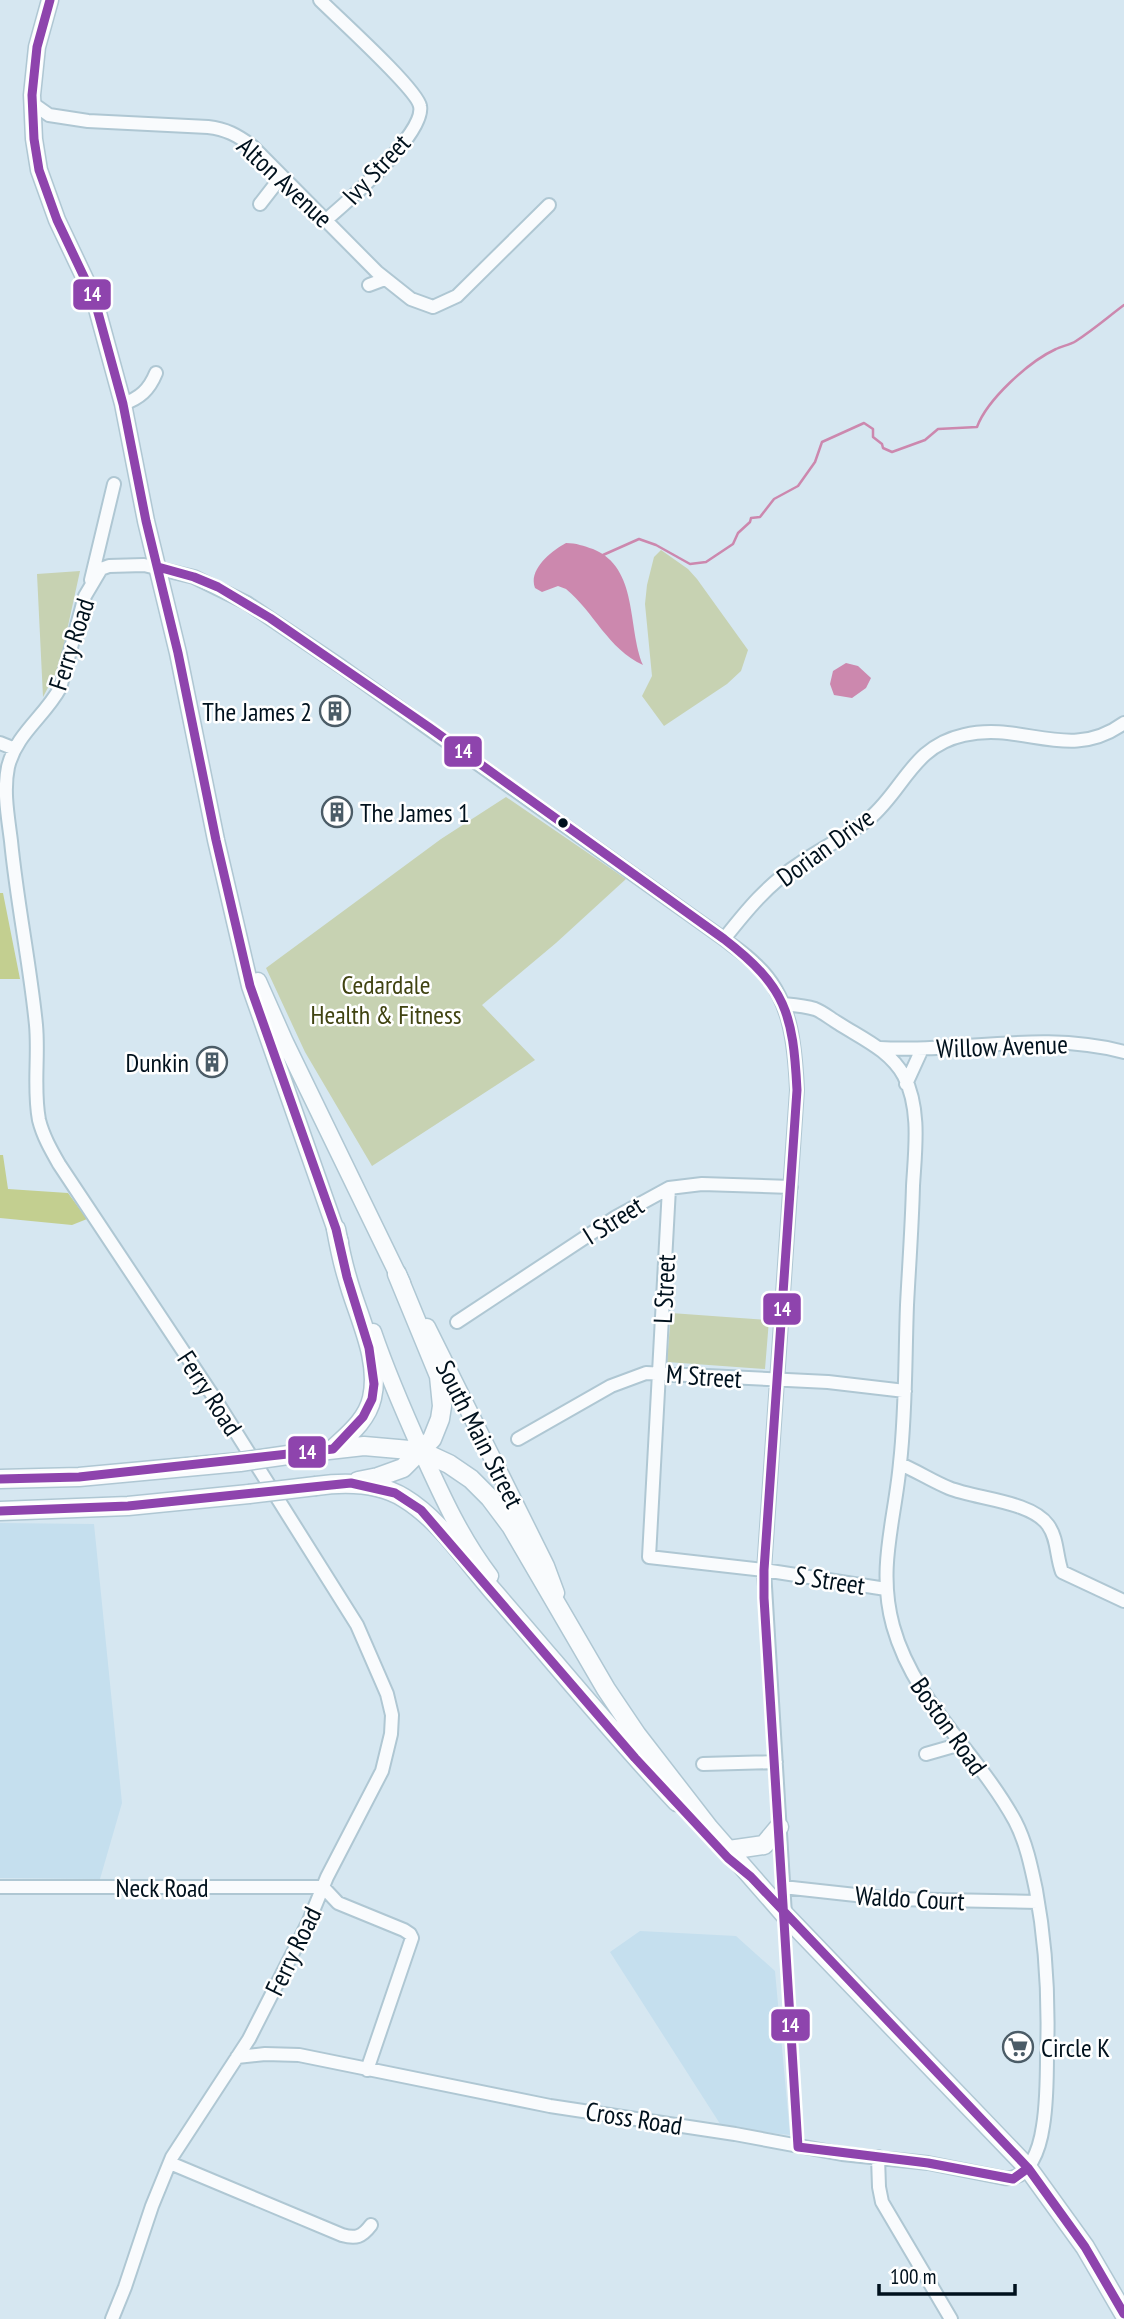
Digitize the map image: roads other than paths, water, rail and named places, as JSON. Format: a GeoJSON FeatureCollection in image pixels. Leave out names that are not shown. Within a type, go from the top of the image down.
{"type":"FeatureCollection","features":[{"type":"Feature","properties":{"kind":"highway"},"geometry":{"type":"LineString","coordinates":[[333,1449],[363,1417],[372,1399],[374,1384],[369,1348],[347,1277],[336,1229]]}},
{"type":"Feature","properties":{"kind":"highway"},"geometry":{"type":"LineString","coordinates":[[0,1511],[128,1506],[351,1483],[393,1472],[409,1463],[432,1439],[440,1419],[441,1387],[439,1376],[397,1274]]}},
{"type":"Feature","properties":{"kind":"highway"},"geometry":{"type":"LineString","coordinates":[[0,1479],[79,1477],[240,1462],[333,1449],[384,1447],[421,1451],[449,1464],[471,1479],[490,1498],[511,1526],[569,1625]]}},
{"type":"Feature","properties":{"kind":"highway"},"geometry":{"type":"LineString","coordinates":[[351,1483],[395,1493],[421,1510],[518,1619]]}},
{"type":"Feature","properties":{"kind":"highway","name":"South Main Street"},"geometry":{"type":"LineString","coordinates":[[518,1619],[635,1758],[728,1858],[751,1877]]}},
{"type":"Feature","properties":{"kind":"highway","name":"South Main Street"},"geometry":{"type":"LineString","coordinates":[[569,1625],[606,1689],[637,1735],[709,1828],[785,1915],[1028,2168]]}},
{"type":"Feature","properties":{"kind":"highway"},"geometry":{"type":"LineString","coordinates":[[729,1850],[764,1845],[779,1827]]}},
{"type":"Feature","properties":{"kind":"highway"},"geometry":{"type":"LineString","coordinates":[[1028,2168],[1083,2245],[1124,2314]]}},
{"type":"Feature","properties":{"kind":"main road","name":"South Main Street"},"geometry":{"type":"LineString","coordinates":[[50,0],[37,47],[32,103],[39,170],[57,220],[94,298],[122,404],[216,840],[256,1005],[388,1376],[457,1526],[509,1601],[518,1619]]}},
{"type":"Feature","properties":{"kind":"main road","name":"South Main Street"},"geometry":{"type":"LineString","coordinates":[[247,968],[254,972],[397,1274],[426,1326],[540,1554],[569,1625]]}},
{"type":"Feature","properties":{"kind":"street","name":"Ivy Street"},"geometry":{"type":"LineString","coordinates":[[320,0],[414,95],[420,104],[421,115],[414,130],[387,162],[357,194],[326,220]]}},
{"type":"Feature","properties":{"kind":"street","name":"Alton Avenue"},"geometry":{"type":"LineString","coordinates":[[32,103],[49,115],[88,121],[225,129],[252,146],[385,279],[411,299],[433,307],[457,296],[549,205]]}},
{"type":"Feature","properties":{"kind":"street"},"geometry":{"type":"LineString","coordinates":[[260,204],[281,177]]}},
{"type":"Feature","properties":{"kind":"street"},"geometry":{"type":"LineString","coordinates":[[369,285],[385,279]]}},
{"type":"Feature","properties":{"kind":"street"},"geometry":{"type":"LineString","coordinates":[[122,404],[144,393],[156,373]]}},
{"type":"Feature","properties":{"kind":"street"},"geometry":{"type":"LineString","coordinates":[[90,583],[114,484]]}},
{"type":"Feature","properties":{"kind":"street","name":"Ferry Road"},"geometry":{"type":"LineString","coordinates":[[112,2319],[170,2163],[249,2039],[382,1771],[391,1734],[392,1715],[387,1694],[357,1625],[215,1399],[59,1164],[45,1139],[37,1109],[36,1027],[8,813],[8,768],[16,746],[53,701],[60,688],[80,610],[90,583],[101,569],[109,566],[158,567]]}},
{"type":"Feature","properties":{"kind":"street"},"geometry":{"type":"LineString","coordinates":[[158,567],[218,587],[270,618],[430,728],[724,939],[754,963],[774,987],[783,1004],[790,1023],[796,1057],[797,1099],[764,1570],[785,1915]]}},
{"type":"Feature","properties":{"kind":"street","name":"Dorian Drive"},"geometry":{"type":"LineString","coordinates":[[724,939],[747,909],[777,881],[875,814],[908,771],[931,749],[960,736],[990,731],[1073,742],[1105,734],[1124,723]]}},
{"type":"Feature","properties":{"kind":"street"},"geometry":{"type":"LineString","coordinates":[[0,743],[16,746]]}},
{"type":"Feature","properties":{"kind":"street","name":"Boston Road"},"geometry":{"type":"LineString","coordinates":[[783,1004],[816,1010],[880,1048],[904,1076],[915,1121],[905,1391],[900,1464],[886,1552],[886,1589],[893,1626],[908,1668],[928,1701],[1019,1829],[1028,1855],[1038,1902],[1048,1986],[1046,2100],[1041,2142],[1028,2168]]}},
{"type":"Feature","properties":{"kind":"street","name":"Willow Avenue"},"geometry":{"type":"LineString","coordinates":[[880,1048],[922,1049],[1059,1041],[1090,1044],[1124,1052]]}},
{"type":"Feature","properties":{"kind":"street"},"geometry":{"type":"LineString","coordinates":[[906,1084],[922,1049]]}},
{"type":"Feature","properties":{"kind":"street","name":"I Street"},"geometry":{"type":"LineString","coordinates":[[457,1322],[616,1217],[669,1188],[702,1184],[791,1187]]}},
{"type":"Feature","properties":{"kind":"street","name":"L Street"},"geometry":{"type":"LineString","coordinates":[[649,1557],[669,1188]]}},
{"type":"Feature","properties":{"kind":"street","name":"M Street"},"geometry":{"type":"LineString","coordinates":[[518,1439],[611,1386],[633,1377],[659,1372],[860,1384],[905,1391]]}},
{"type":"Feature","properties":{"kind":"street"},"geometry":{"type":"LineString","coordinates":[[900,1464],[948,1488],[1006,1503],[1041,1517],[1054,1536],[1062,1572],[1124,1601]]}},
{"type":"Feature","properties":{"kind":"street","name":"S Street"},"geometry":{"type":"LineString","coordinates":[[649,1557],[764,1570],[886,1589]]}},
{"type":"Feature","properties":{"kind":"street"},"geometry":{"type":"LineString","coordinates":[[926,1754],[961,1744]]}},
{"type":"Feature","properties":{"kind":"street"},"geometry":{"type":"LineString","coordinates":[[703,1764],[776,1762]]}},
{"type":"Feature","properties":{"kind":"street","name":"Neck Road"},"geometry":{"type":"LineString","coordinates":[[0,1887],[323,1887]]}},
{"type":"Feature","properties":{"kind":"street"},"geometry":{"type":"LineString","coordinates":[[323,1887],[338,1903],[404,1930],[412,1938],[367,2070]]}},
{"type":"Feature","properties":{"kind":"street","name":"Waldo Court"},"geometry":{"type":"LineString","coordinates":[[783,1887],[903,1900],[1038,1902]]}},
{"type":"Feature","properties":{"kind":"street","name":"Cross Road"},"geometry":{"type":"LineString","coordinates":[[237,2057],[299,2055],[550,2106],[736,2134],[842,2154],[928,2163],[1013,2179],[1028,2168]]}},
{"type":"Feature","properties":{"kind":"street"},"geometry":{"type":"LineString","coordinates":[[878,2157],[882,2202],[951,2319]]}},
{"type":"Feature","properties":{"kind":"street"},"geometry":{"type":"LineString","coordinates":[[170,2163],[354,2239],[364,2235],[372,2225]]}},
{"type":"Feature","properties":{"kind":"waterway"},"geometry":{"type":"LineString","coordinates":[[603,555],[639,539],[690,564],[706,562],[733,544],[738,533],[751,518],[760,517],[774,499],[798,486],[815,462],[822,442],[864,423],[873,429],[873,437],[883,448],[892,452],[925,440],[938,429],[977,427],[990,405],[1021,372],[1045,355],[1076,341],[1124,305]]}},
{"type":"Feature","properties":{"kind":"place","name":"The James 2"},"geometry":{"type":"Point","coordinates":[335,711]}},
{"type":"Feature","properties":{"kind":"place","name":"The James 1"},"geometry":{"type":"Point","coordinates":[337,812]}},
{"type":"Feature","properties":{"kind":"place","name":"Dunkin"},"geometry":{"type":"Point","coordinates":[212,1062]}},
{"type":"Feature","properties":{"kind":"place","name":"Circle K"},"geometry":{"type":"Point","coordinates":[1018,2047]}},
{"type":"Feature","properties":{"kind":"park label","name":"Cedardale Health & Fitness"},"geometry":{"type":"Point","coordinates":[386,999]}}]}
